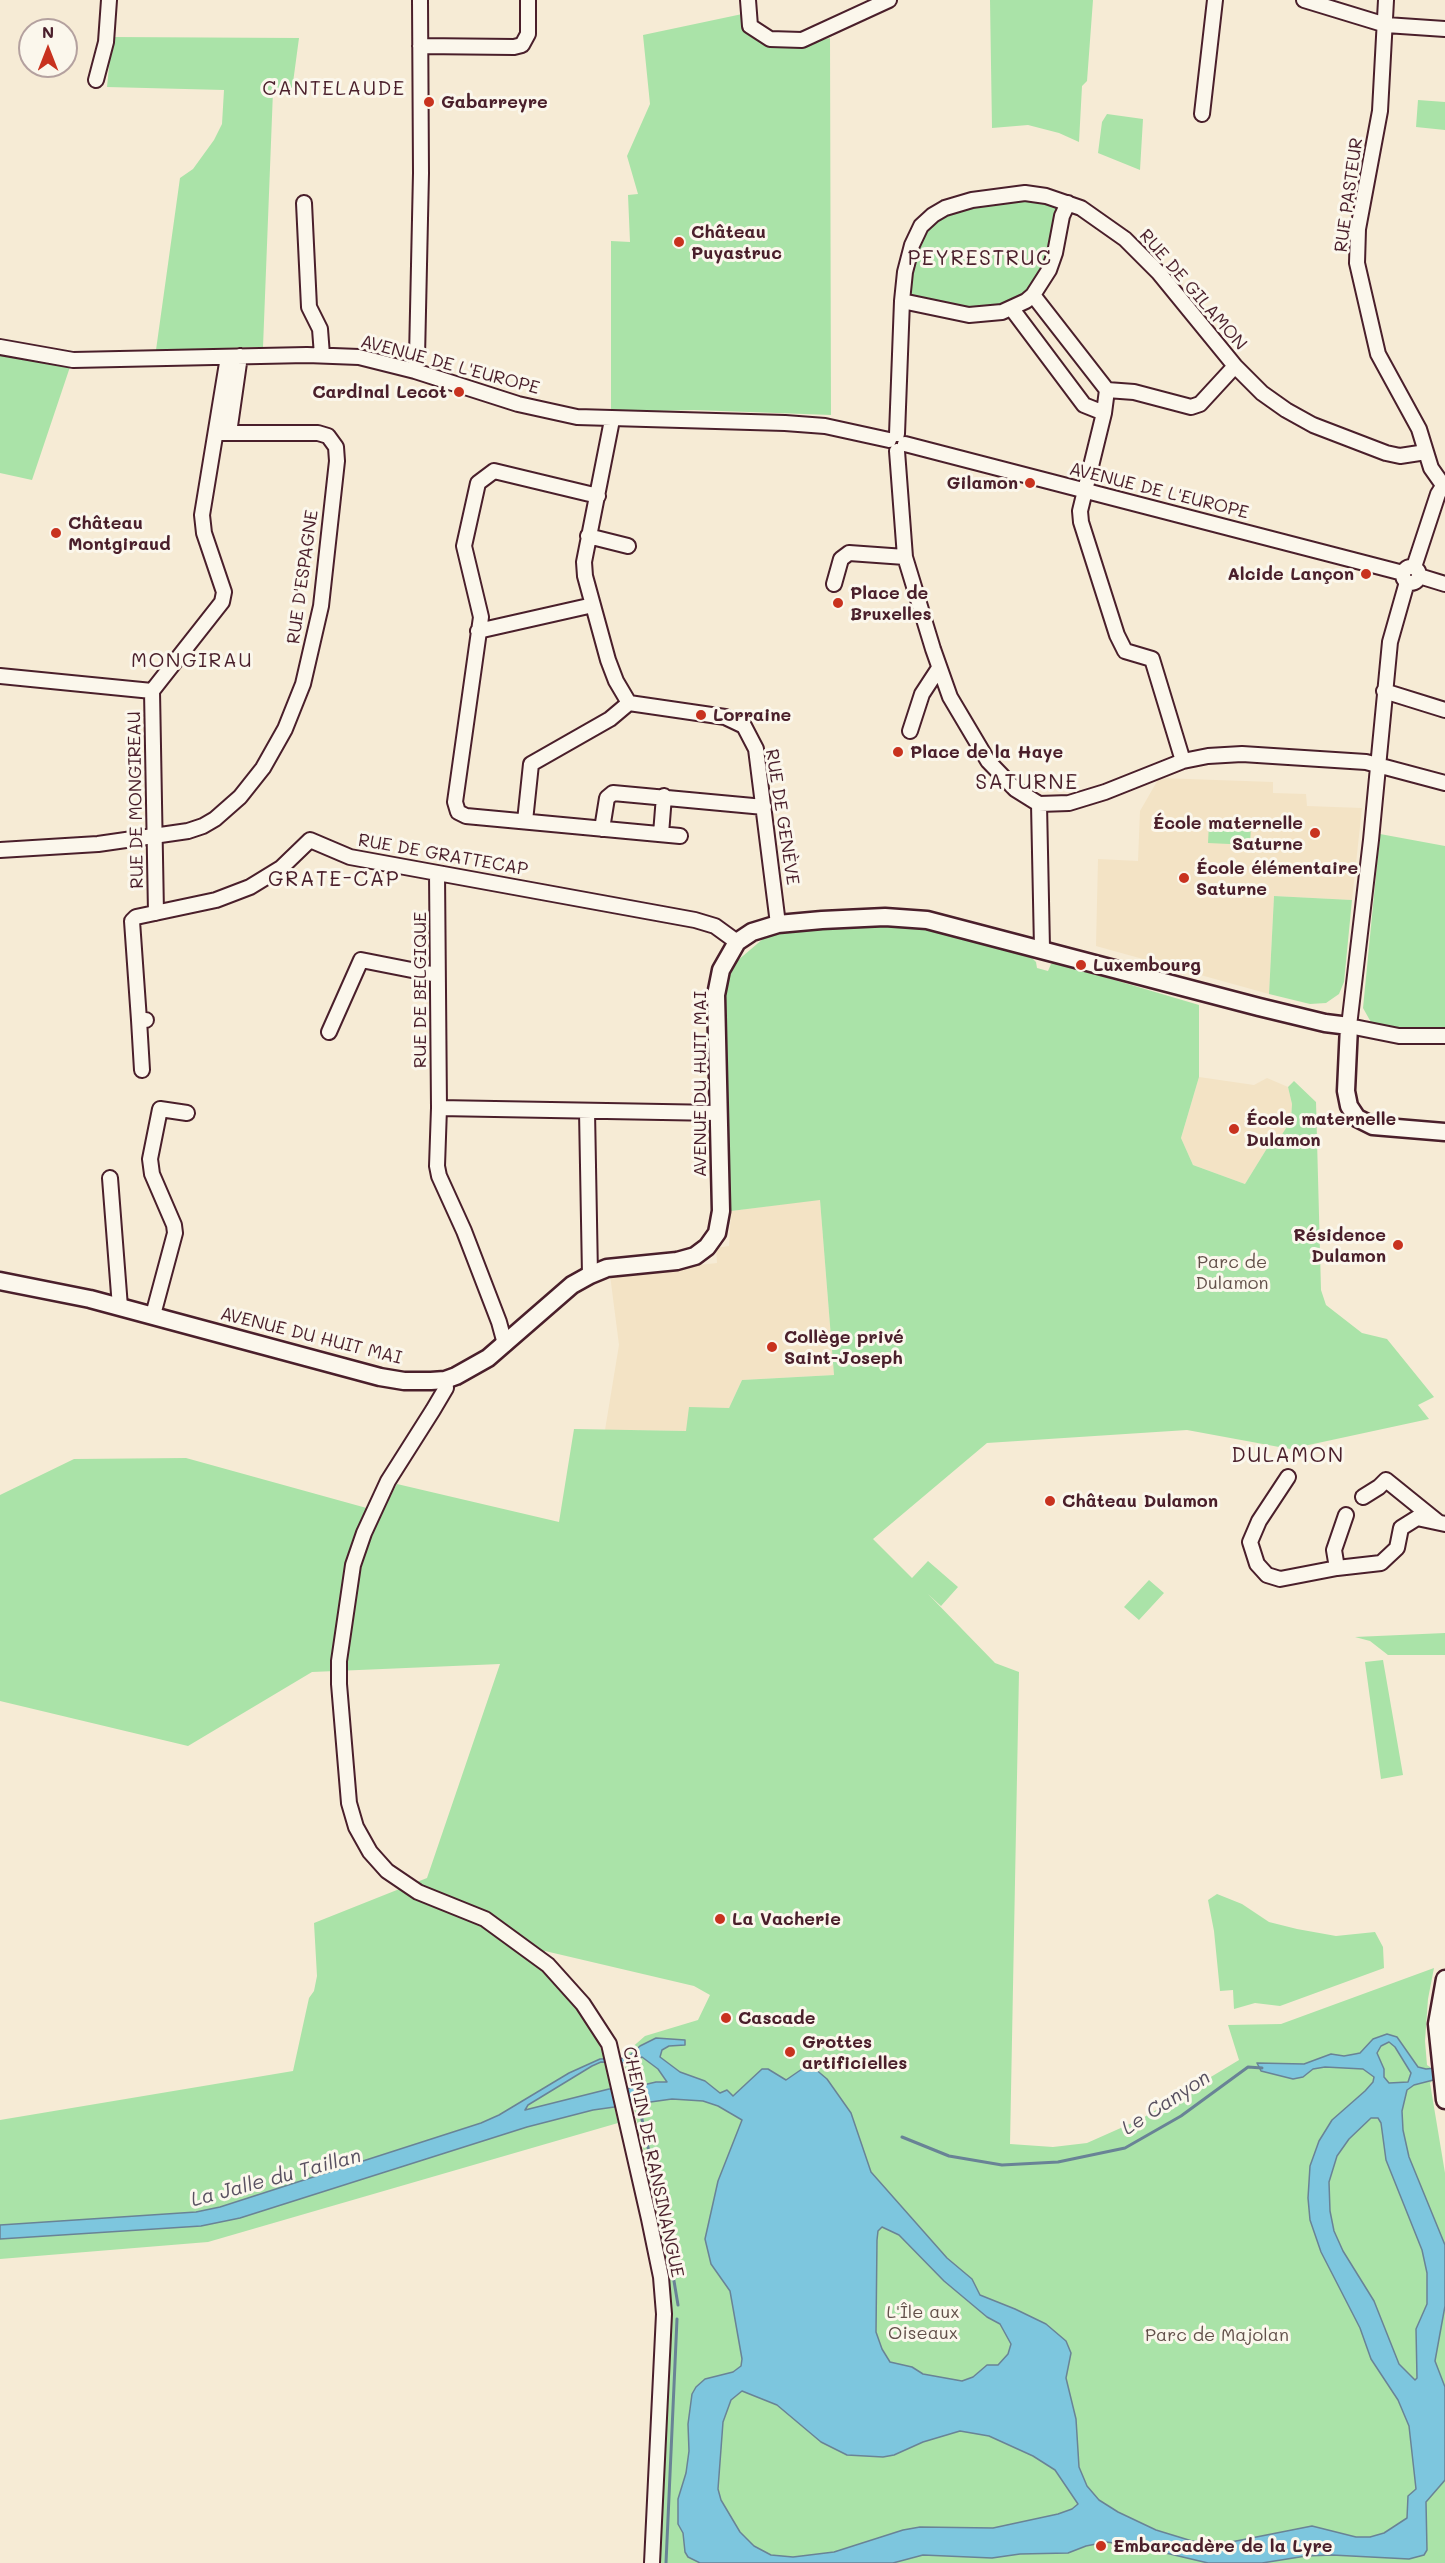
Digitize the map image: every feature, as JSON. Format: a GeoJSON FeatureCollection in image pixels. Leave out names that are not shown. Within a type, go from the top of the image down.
{"type":"FeatureCollection","features":[{"type":"Feature","properties":{"kind":"main road"},"geometry":{"type":"LineString","coordinates":[[737,942],[752,932],[778,924],[885,917],[927,920],[1042,948],[1252,1005],[1325,1023],[1349,1026],[1346,1091],[1348,1107],[1356,1118],[1373,1126],[1445,1132]]}},
{"type":"Feature","properties":{"kind":"main road","name":"AVENUE DU HUIT MAI"},"geometry":{"type":"LineString","coordinates":[[0,1281],[122,1307],[359,1372],[404,1381],[445,1380],[468,1371],[505,1344],[572,1285],[590,1275],[607,1268],[677,1261],[695,1256],[707,1247],[717,1233],[721,1211],[716,995],[721,970],[737,942]]}},
{"type":"Feature","properties":{"kind":"main road"},"geometry":{"type":"LineString","coordinates":[[1444,2093],[1438,2057],[1437,2024],[1445,1978]]}},
{"type":"Feature","properties":{"kind":"street"},"geometry":{"type":"LineString","coordinates":[[96,80],[106,42],[109,0]]}},
{"type":"Feature","properties":{"kind":"street"},"geometry":{"type":"LineString","coordinates":[[415,371],[422,173],[420,0]]}},
{"type":"Feature","properties":{"kind":"street"},"geometry":{"type":"LineString","coordinates":[[420,46],[514,47],[522,45],[528,34],[528,0]]}},
{"type":"Feature","properties":{"kind":"street"},"geometry":{"type":"LineString","coordinates":[[748,0],[750,26],[770,39],[802,40],[889,0]]}},
{"type":"Feature","properties":{"kind":"street"},"geometry":{"type":"LineString","coordinates":[[1202,114],[1215,0]]}},
{"type":"Feature","properties":{"kind":"street"},"geometry":{"type":"LineString","coordinates":[[1304,0],[1386,25],[1445,29]]}},
{"type":"Feature","properties":{"kind":"street","name":"RUE PASTEUR"},"geometry":{"type":"LineString","coordinates":[[1386,0],[1380,111],[1358,229],[1356,263],[1378,354],[1419,429],[1431,468],[1444,484]]}},
{"type":"Feature","properties":{"kind":"street","name":"RUE DE GILAMON"},"geometry":{"type":"LineString","coordinates":[[1039,804],[1015,789],[988,761],[950,697],[905,557],[897,443],[902,301],[905,272],[912,245],[921,226],[933,215],[959,204],[1008,194],[1025,193],[1046,196],[1068,203],[1096,217],[1142,255],[1235,366],[1262,393],[1286,410],[1313,424],[1386,453],[1400,456],[1426,452]]}},
{"type":"Feature","properties":{"kind":"street"},"geometry":{"type":"LineString","coordinates":[[304,203],[309,307],[320,329],[322,355]]}},
{"type":"Feature","properties":{"kind":"street"},"geometry":{"type":"LineString","coordinates":[[902,301],[969,315],[1012,309],[1033,295],[1049,270],[1055,253],[1062,216],[1068,203]]}},
{"type":"Feature","properties":{"kind":"street"},"geometry":{"type":"LineString","coordinates":[[1033,295],[1107,390],[1104,413],[1084,490],[1080,511],[1081,522],[1117,635],[1125,651],[1152,659],[1183,761]]}},
{"type":"Feature","properties":{"kind":"street"},"geometry":{"type":"LineString","coordinates":[[1012,309],[1084,405],[1104,413]]}},
{"type":"Feature","properties":{"kind":"street","name":"AVENUE DE L'EUROPE"},"geometry":{"type":"LineString","coordinates":[[0,347],[73,360],[322,355],[359,357],[415,371],[518,404],[577,417],[825,426],[1084,490],[1445,584]]}},
{"type":"Feature","properties":{"kind":"street","name":"RUE DE MONGIREAU"},"geometry":{"type":"LineString","coordinates":[[156,913],[152,691],[222,602],[224,592],[204,533],[202,515],[222,433],[234,357]]}},
{"type":"Feature","properties":{"kind":"street"},"geometry":{"type":"LineString","coordinates":[[1107,390],[1134,392],[1191,407],[1200,404],[1235,366]]}},
{"type":"Feature","properties":{"kind":"street"},"geometry":{"type":"LineString","coordinates":[[525,821],[531,764],[610,719],[629,703],[616,681],[592,605],[584,562],[612,420]]}},
{"type":"Feature","properties":{"kind":"street","name":"RUE D'ESPAGNE"},"geometry":{"type":"LineString","coordinates":[[155,836],[188,831],[215,819],[240,797],[263,768],[285,729],[303,684],[321,606],[337,461],[336,447],[328,436],[318,433],[222,433]]}},
{"type":"Feature","properties":{"kind":"street"},"geometry":{"type":"LineString","coordinates":[[598,496],[494,471],[478,483],[464,546],[481,617],[455,802],[458,812],[466,816],[680,836]]}},
{"type":"Feature","properties":{"kind":"street"},"geometry":{"type":"LineString","coordinates":[[1444,484],[1411,574],[1390,642],[1371,840],[1349,1026],[1399,1036],[1445,1036]]}},
{"type":"Feature","properties":{"kind":"street"},"geometry":{"type":"LineString","coordinates":[[588,536],[628,546]]}},
{"type":"Feature","properties":{"kind":"street"},"geometry":{"type":"LineString","coordinates":[[834,584],[841,559],[849,553],[905,557]]}},
{"type":"Feature","properties":{"kind":"street"},"geometry":{"type":"LineString","coordinates":[[478,631],[592,605]]}},
{"type":"Feature","properties":{"kind":"street"},"geometry":{"type":"LineString","coordinates":[[910,731],[922,694],[939,668]]}},
{"type":"Feature","properties":{"kind":"street"},"geometry":{"type":"LineString","coordinates":[[0,676],[152,691]]}},
{"type":"Feature","properties":{"kind":"street"},"geometry":{"type":"LineString","coordinates":[[1384,691],[1445,710]]}},
{"type":"Feature","properties":{"kind":"street","name":"RUE DE GENÈVE"},"geometry":{"type":"LineString","coordinates":[[629,703],[725,717],[744,726],[756,749],[778,924]]}},
{"type":"Feature","properties":{"kind":"street"},"geometry":{"type":"LineString","coordinates":[[1042,948],[1039,804],[1069,803],[1105,792],[1183,761],[1242,754],[1277,755],[1377,765],[1445,783]]}},
{"type":"Feature","properties":{"kind":"street"},"geometry":{"type":"LineString","coordinates":[[602,829],[607,798],[613,793],[764,807]]}},
{"type":"Feature","properties":{"kind":"street"},"geometry":{"type":"LineString","coordinates":[[661,834],[664,796]]}},
{"type":"Feature","properties":{"kind":"street"},"geometry":{"type":"LineString","coordinates":[[0,850],[98,844],[155,836]]}},
{"type":"Feature","properties":{"kind":"street","name":"RUE DE GRATTECAP"},"geometry":{"type":"LineString","coordinates":[[156,913],[216,900],[250,887],[281,868],[310,840],[350,858],[695,920],[715,926],[737,942]]}},
{"type":"Feature","properties":{"kind":"street","name":"RUE DE BELGIQUE"},"geometry":{"type":"LineString","coordinates":[[437,873],[439,1108],[437,1166],[439,1176],[464,1231],[505,1344]]}},
{"type":"Feature","properties":{"kind":"street"},"geometry":{"type":"LineString","coordinates":[[142,1070],[142,1020],[130,926],[136,917],[156,913]]}},
{"type":"Feature","properties":{"kind":"street"},"geometry":{"type":"LineString","coordinates":[[329,1032],[361,960],[437,975]]}},
{"type":"Feature","properties":{"kind":"street"},"geometry":{"type":"LineString","coordinates":[[153,1315],[175,1233],[174,1225],[152,1174],[150,1159],[160,1108],[187,1113]]}},
{"type":"Feature","properties":{"kind":"street"},"geometry":{"type":"LineString","coordinates":[[439,1108],[718,1113]]}},
{"type":"Feature","properties":{"kind":"street"},"geometry":{"type":"LineString","coordinates":[[587,1111],[590,1275]]}},
{"type":"Feature","properties":{"kind":"street"},"geometry":{"type":"LineString","coordinates":[[110,1178],[122,1307]]}},
{"type":"Feature","properties":{"kind":"street","name":"CHEMIN DE RANSINANGUE"},"geometry":{"type":"LineString","coordinates":[[445,1380],[446,1388],[438,1403],[388,1481],[364,1533],[353,1565],[339,1661],[349,1803],[356,1827],[370,1852],[387,1871],[418,1892],[486,1919],[548,1965],[583,2004],[609,2044],[658,2266],[664,2314],[652,2563]]}},
{"type":"Feature","properties":{"kind":"street"},"geometry":{"type":"LineString","coordinates":[[1288,1477],[1259,1521],[1250,1542],[1257,1564],[1267,1575],[1280,1579],[1337,1568],[1381,1563],[1397,1548],[1401,1528],[1417,1518],[1442,1524]]}},
{"type":"Feature","properties":{"kind":"street"},"geometry":{"type":"LineString","coordinates":[[1363,1497],[1386,1480],[1442,1524]]}},
{"type":"Feature","properties":{"kind":"street"},"geometry":{"type":"LineString","coordinates":[[1337,1568],[1334,1550],[1346,1515]]}},
{"type":"Feature","properties":{"kind":"shaded area","name":"École élémentaire Saturne"},"geometry":{"type":"Polygon","coordinates":[[[1159,778],[1273,782],[1273,793],[1306,794],[1307,806],[1362,808],[1352,900],[1274,896],[1269,994],[1096,946],[1098,859],[1138,861],[1140,811],[1159,778]]]}},
{"type":"Feature","properties":{"kind":"shaded area","name":"École maternelle Dulamon"},"geometry":{"type":"Polygon","coordinates":[[[1199,1077],[1254,1085],[1267,1078],[1288,1087],[1292,1104],[1291,1120],[1281,1136],[1269,1145],[1245,1184],[1193,1165],[1181,1138],[1199,1077]]]}},
{"type":"Feature","properties":{"kind":"shaded area"},"geometry":{"type":"Polygon","coordinates":[[[820,1199],[834,1375],[742,1380],[729,1408],[686,1431],[605,1430],[619,1345],[610,1275],[717,1263],[716,1248],[729,1246],[731,1211],[820,1199]]]}},
{"type":"Feature","properties":{"kind":"green space"},"geometry":{"type":"Polygon","coordinates":[[[990,0],[1093,0],[1087,81],[1082,86],[1079,142],[1059,133],[1028,125],[992,128],[990,0]]]}},
{"type":"Feature","properties":{"kind":"green space"},"geometry":{"type":"Polygon","coordinates":[[[747,13],[749,27],[804,44],[830,38],[831,415],[694,410],[611,412],[611,241],[630,242],[628,195],[638,194],[627,156],[650,104],[643,35],[747,13]]]}},
{"type":"Feature","properties":{"kind":"green space"},"geometry":{"type":"Polygon","coordinates":[[[112,37],[299,38],[292,90],[273,91],[263,347],[156,350],[180,178],[193,169],[214,140],[222,124],[224,90],[107,87],[112,37]]]}},
{"type":"Feature","properties":{"kind":"green space"},"geometry":{"type":"Polygon","coordinates":[[[1418,100],[1445,102],[1445,130],[1416,127],[1418,100]]]}},
{"type":"Feature","properties":{"kind":"green space"},"geometry":{"type":"Polygon","coordinates":[[[1107,114],[1143,119],[1140,170],[1098,153],[1102,122],[1107,114]]]}},
{"type":"Feature","properties":{"kind":"green space"},"geometry":{"type":"Polygon","coordinates":[[[1012,198],[1057,204],[1058,216],[1043,273],[1030,293],[1015,304],[960,311],[911,299],[906,292],[909,268],[927,227],[941,215],[1012,198]]]}},
{"type":"Feature","properties":{"kind":"green space"},"geometry":{"type":"Polygon","coordinates":[[[0,340],[38,349],[75,352],[32,480],[0,473],[0,340]]]}},
{"type":"Feature","properties":{"kind":"green space"},"geometry":{"type":"Polygon","coordinates":[[[1209,823],[1251,825],[1250,845],[1208,843],[1209,823]]]}},
{"type":"Feature","properties":{"kind":"green space"},"geometry":{"type":"Polygon","coordinates":[[[1380,834],[1445,846],[1445,1030],[1401,1029],[1372,1024],[1363,1008],[1380,834]]]}},
{"type":"Feature","properties":{"kind":"green space"},"geometry":{"type":"Polygon","coordinates":[[[1274,896],[1352,900],[1344,982],[1339,994],[1326,1003],[1310,1004],[1269,994],[1274,896]]]}},
{"type":"Feature","properties":{"kind":"green space"},"geometry":{"type":"Polygon","coordinates":[[[874,926],[927,929],[1032,958],[1037,968],[1048,971],[1051,964],[1057,963],[1199,1005],[1199,1077],[1181,1138],[1193,1165],[1245,1184],[1269,1145],[1281,1136],[1291,1120],[1292,1104],[1288,1087],[1294,1081],[1316,1102],[1321,1290],[1326,1305],[1362,1333],[1387,1339],[1434,1397],[1418,1405],[1429,1419],[1290,1449],[1187,1430],[987,1443],[873,1539],[912,1578],[928,1561],[958,1587],[941,1606],[928,1594],[995,1663],[1019,1672],[1010,2144],[1053,2147],[1087,2143],[1141,2119],[1239,2060],[1228,2025],[1281,2024],[1434,1968],[1428,1999],[1425,2041],[1445,2173],[1445,2563],[657,2563],[672,2302],[658,2215],[625,2068],[629,2050],[645,2036],[698,2020],[710,1995],[694,1986],[545,1951],[540,1968],[577,2009],[597,2039],[603,2055],[618,2123],[208,2242],[0,2259],[0,2120],[293,2071],[309,1998],[314,1991],[317,1976],[314,1923],[427,1878],[500,1664],[312,1672],[188,1746],[0,1701],[0,1495],[74,1459],[186,1458],[381,1512],[397,1484],[559,1522],[574,1429],[686,1431],[689,1407],[729,1408],[742,1380],[834,1375],[820,1200],[731,1211],[724,1010],[726,983],[737,961],[764,938],[785,931],[874,926]]]}},
{"type":"Feature","properties":{"kind":"green space"},"geometry":{"type":"Polygon","coordinates":[[[1149,1580],[1164,1593],[1139,1620],[1124,1607],[1149,1580]]]}},
{"type":"Feature","properties":{"kind":"green space"},"geometry":{"type":"Polygon","coordinates":[[[1445,1633],[1445,1655],[1388,1655],[1370,1641],[1355,1637],[1445,1633]]]}},
{"type":"Feature","properties":{"kind":"green space"},"geometry":{"type":"Polygon","coordinates":[[[1383,1660],[1403,1775],[1381,1779],[1365,1662],[1383,1660]]]}},
{"type":"Feature","properties":{"kind":"green space"},"geometry":{"type":"Polygon","coordinates":[[[1217,1894],[1242,1904],[1269,1922],[1297,1929],[1336,1936],[1375,1932],[1383,1947],[1384,1968],[1280,2006],[1255,2003],[1234,2009],[1233,1990],[1220,1991],[1214,1931],[1208,1900],[1217,1894]]]}},
{"type":"Feature","properties":{"kind":"water"},"geometry":{"type":"Polygon","coordinates":[[[1387,2034],[1397,2037],[1418,2067],[1426,2069],[1445,2067],[1445,2077],[1414,2085],[1407,2090],[1402,2111],[1403,2130],[1409,2157],[1445,2245],[1445,2306],[1435,2361],[1445,2387],[1445,2480],[1426,2502],[1427,2550],[1424,2555],[1409,2559],[1332,2555],[1306,2556],[1262,2563],[1208,2563],[1136,2546],[1106,2542],[1068,2553],[1020,2554],[992,2558],[923,2555],[893,2563],[700,2563],[688,2557],[685,2552],[683,2533],[678,2524],[678,2499],[686,2473],[689,2451],[688,2424],[692,2394],[705,2379],[733,2372],[741,2366],[742,2359],[730,2291],[711,2264],[705,2239],[718,2181],[742,2120],[718,2106],[703,2101],[672,2099],[593,2110],[527,2127],[240,2218],[201,2226],[0,2239],[0,2225],[196,2212],[220,2207],[481,2123],[499,2115],[569,2073],[600,2059],[627,2058],[640,2046],[656,2038],[685,2040],[685,2045],[669,2046],[662,2050],[660,2057],[680,2072],[705,2081],[720,2093],[727,2090],[733,2096],[762,2069],[768,2069],[786,2080],[802,2069],[814,2068],[827,2079],[851,2113],[871,2172],[947,2258],[972,2279],[980,2295],[1046,2324],[1066,2341],[1071,2353],[1066,2378],[1076,2419],[1079,2467],[1087,2486],[1099,2500],[1156,2530],[1192,2541],[1231,2542],[1312,2526],[1356,2537],[1370,2537],[1384,2533],[1407,2518],[1408,2496],[1416,2489],[1409,2426],[1398,2400],[1371,2359],[1360,2328],[1321,2252],[1310,2220],[1308,2198],[1310,2166],[1319,2141],[1332,2120],[1365,2091],[1373,2082],[1374,2077],[1363,2069],[1325,2067],[1313,2069],[1303,2077],[1293,2079],[1261,2071],[1257,2063],[1304,2064],[1331,2054],[1344,2056],[1360,2053],[1373,2039],[1387,2034]],[[1389,2042],[1381,2046],[1377,2053],[1384,2069],[1384,2077],[1389,2083],[1408,2082],[1411,2073],[1395,2047],[1389,2042]],[[642,2057],[628,2063],[601,2062],[592,2066],[528,2105],[525,2110],[609,2089],[626,2089],[656,2082],[667,2082],[658,2069],[642,2057]],[[1371,2118],[1349,2139],[1337,2156],[1329,2182],[1330,2211],[1334,2231],[1343,2251],[1374,2301],[1399,2364],[1415,2380],[1417,2378],[1416,2329],[1427,2304],[1427,2273],[1422,2250],[1386,2160],[1381,2123],[1378,2118],[1371,2118]],[[882,2227],[878,2231],[876,2332],[890,2362],[912,2367],[923,2374],[962,2381],[973,2377],[987,2365],[998,2365],[1008,2354],[1011,2344],[1000,2324],[987,2317],[944,2281],[899,2235],[882,2227]],[[742,2391],[731,2400],[723,2422],[718,2489],[721,2500],[740,2532],[754,2546],[771,2555],[793,2557],[834,2552],[903,2530],[920,2527],[993,2528],[1058,2514],[1078,2504],[1055,2470],[1033,2456],[989,2436],[960,2431],[923,2442],[894,2455],[883,2457],[847,2455],[821,2442],[777,2405],[742,2391]]]}},
{"type":"Feature","properties":{"kind":"waterway","name":"Le Canyon"},"geometry":{"type":"LineString","coordinates":[[902,2137],[949,2156],[1002,2165],[1058,2162],[1125,2148],[1181,2116],[1248,2067],[1262,2068]]}},
{"type":"Feature","properties":{"kind":"waterway"},"geometry":{"type":"LineString","coordinates":[[638,2101],[664,2221],[678,2305]]}},
{"type":"Feature","properties":{"kind":"waterway"},"geometry":{"type":"LineString","coordinates":[[666,2563],[677,2319]]}},
{"type":"Feature","properties":{"kind":"place","name":"Gabarreyre"},"geometry":{"type":"Point","coordinates":[429,102]}},
{"type":"Feature","properties":{"kind":"place","name":"Château Puyastruc"},"geometry":{"type":"Point","coordinates":[679,242]}},
{"type":"Feature","properties":{"kind":"place","name":"Cardinal Lecot"},"geometry":{"type":"Point","coordinates":[459,392]}},
{"type":"Feature","properties":{"kind":"place","name":"Gilamon"},"geometry":{"type":"Point","coordinates":[1030,483]}},
{"type":"Feature","properties":{"kind":"place","name":"Château Montgiraud"},"geometry":{"type":"Point","coordinates":[56,533]}},
{"type":"Feature","properties":{"kind":"place","name":"Alcide Lançon"},"geometry":{"type":"Point","coordinates":[1366,574]}},
{"type":"Feature","properties":{"kind":"place","name":"Place de Bruxelles"},"geometry":{"type":"Point","coordinates":[838,603]}},
{"type":"Feature","properties":{"kind":"place","name":"Lorraine"},"geometry":{"type":"Point","coordinates":[701,715]}},
{"type":"Feature","properties":{"kind":"place","name":"Place de la Haye"},"geometry":{"type":"Point","coordinates":[898,752]}},
{"type":"Feature","properties":{"kind":"place","name":"École maternelle Saturne"},"geometry":{"type":"Point","coordinates":[1315,833]}},
{"type":"Feature","properties":{"kind":"place","name":"École élémentaire Saturne"},"geometry":{"type":"Point","coordinates":[1184,878]}},
{"type":"Feature","properties":{"kind":"place","name":"Luxembourg"},"geometry":{"type":"Point","coordinates":[1081,965]}},
{"type":"Feature","properties":{"kind":"place","name":"École maternelle Dulamon"},"geometry":{"type":"Point","coordinates":[1234,1129]}},
{"type":"Feature","properties":{"kind":"place","name":"Résidence Dulamon"},"geometry":{"type":"Point","coordinates":[1398,1245]}},
{"type":"Feature","properties":{"kind":"place","name":"Collège privé Saint-Joseph"},"geometry":{"type":"Point","coordinates":[772,1347]}},
{"type":"Feature","properties":{"kind":"place","name":"Château Dulamon"},"geometry":{"type":"Point","coordinates":[1050,1501]}},
{"type":"Feature","properties":{"kind":"place","name":"La Vacherie"},"geometry":{"type":"Point","coordinates":[720,1919]}},
{"type":"Feature","properties":{"kind":"place","name":"Cascade"},"geometry":{"type":"Point","coordinates":[726,2018]}},
{"type":"Feature","properties":{"kind":"place","name":"Grottes artificielles"},"geometry":{"type":"Point","coordinates":[790,2052]}},
{"type":"Feature","properties":{"kind":"place","name":"Embarcadère de la Lyre"},"geometry":{"type":"Point","coordinates":[1101,2546]}},
{"type":"Feature","properties":{"kind":"district","name":"CANTELAUDE"},"geometry":{"type":"Point","coordinates":[334,89]}},
{"type":"Feature","properties":{"kind":"district","name":"PEYRESTRUC"},"geometry":{"type":"Point","coordinates":[980,259]}},
{"type":"Feature","properties":{"kind":"district","name":"MONGIRAU"},"geometry":{"type":"Point","coordinates":[192,661]}},
{"type":"Feature","properties":{"kind":"district","name":"SATURNE"},"geometry":{"type":"Point","coordinates":[1027,783]}},
{"type":"Feature","properties":{"kind":"district","name":"GRATE-CAP"},"geometry":{"type":"Point","coordinates":[334,880]}},
{"type":"Feature","properties":{"kind":"district","name":"DULAMON"},"geometry":{"type":"Point","coordinates":[1288,1456]}},
{"type":"Feature","properties":{"kind":"park label","name":"Parc de Dulamon"},"geometry":{"type":"Point","coordinates":[1232,1272]}},
{"type":"Feature","properties":{"kind":"park label","name":"L'Île aux Oiseaux"},"geometry":{"type":"Point","coordinates":[923,2322]}},
{"type":"Feature","properties":{"kind":"park label","name":"Parc de Majolan"},"geometry":{"type":"Point","coordinates":[1217,2335]}},
{"type":"Feature","properties":{"kind":"water label","name":"La Jalle du Taillan"},"geometry":{"type":"Point","coordinates":[276,2178]}}]}
